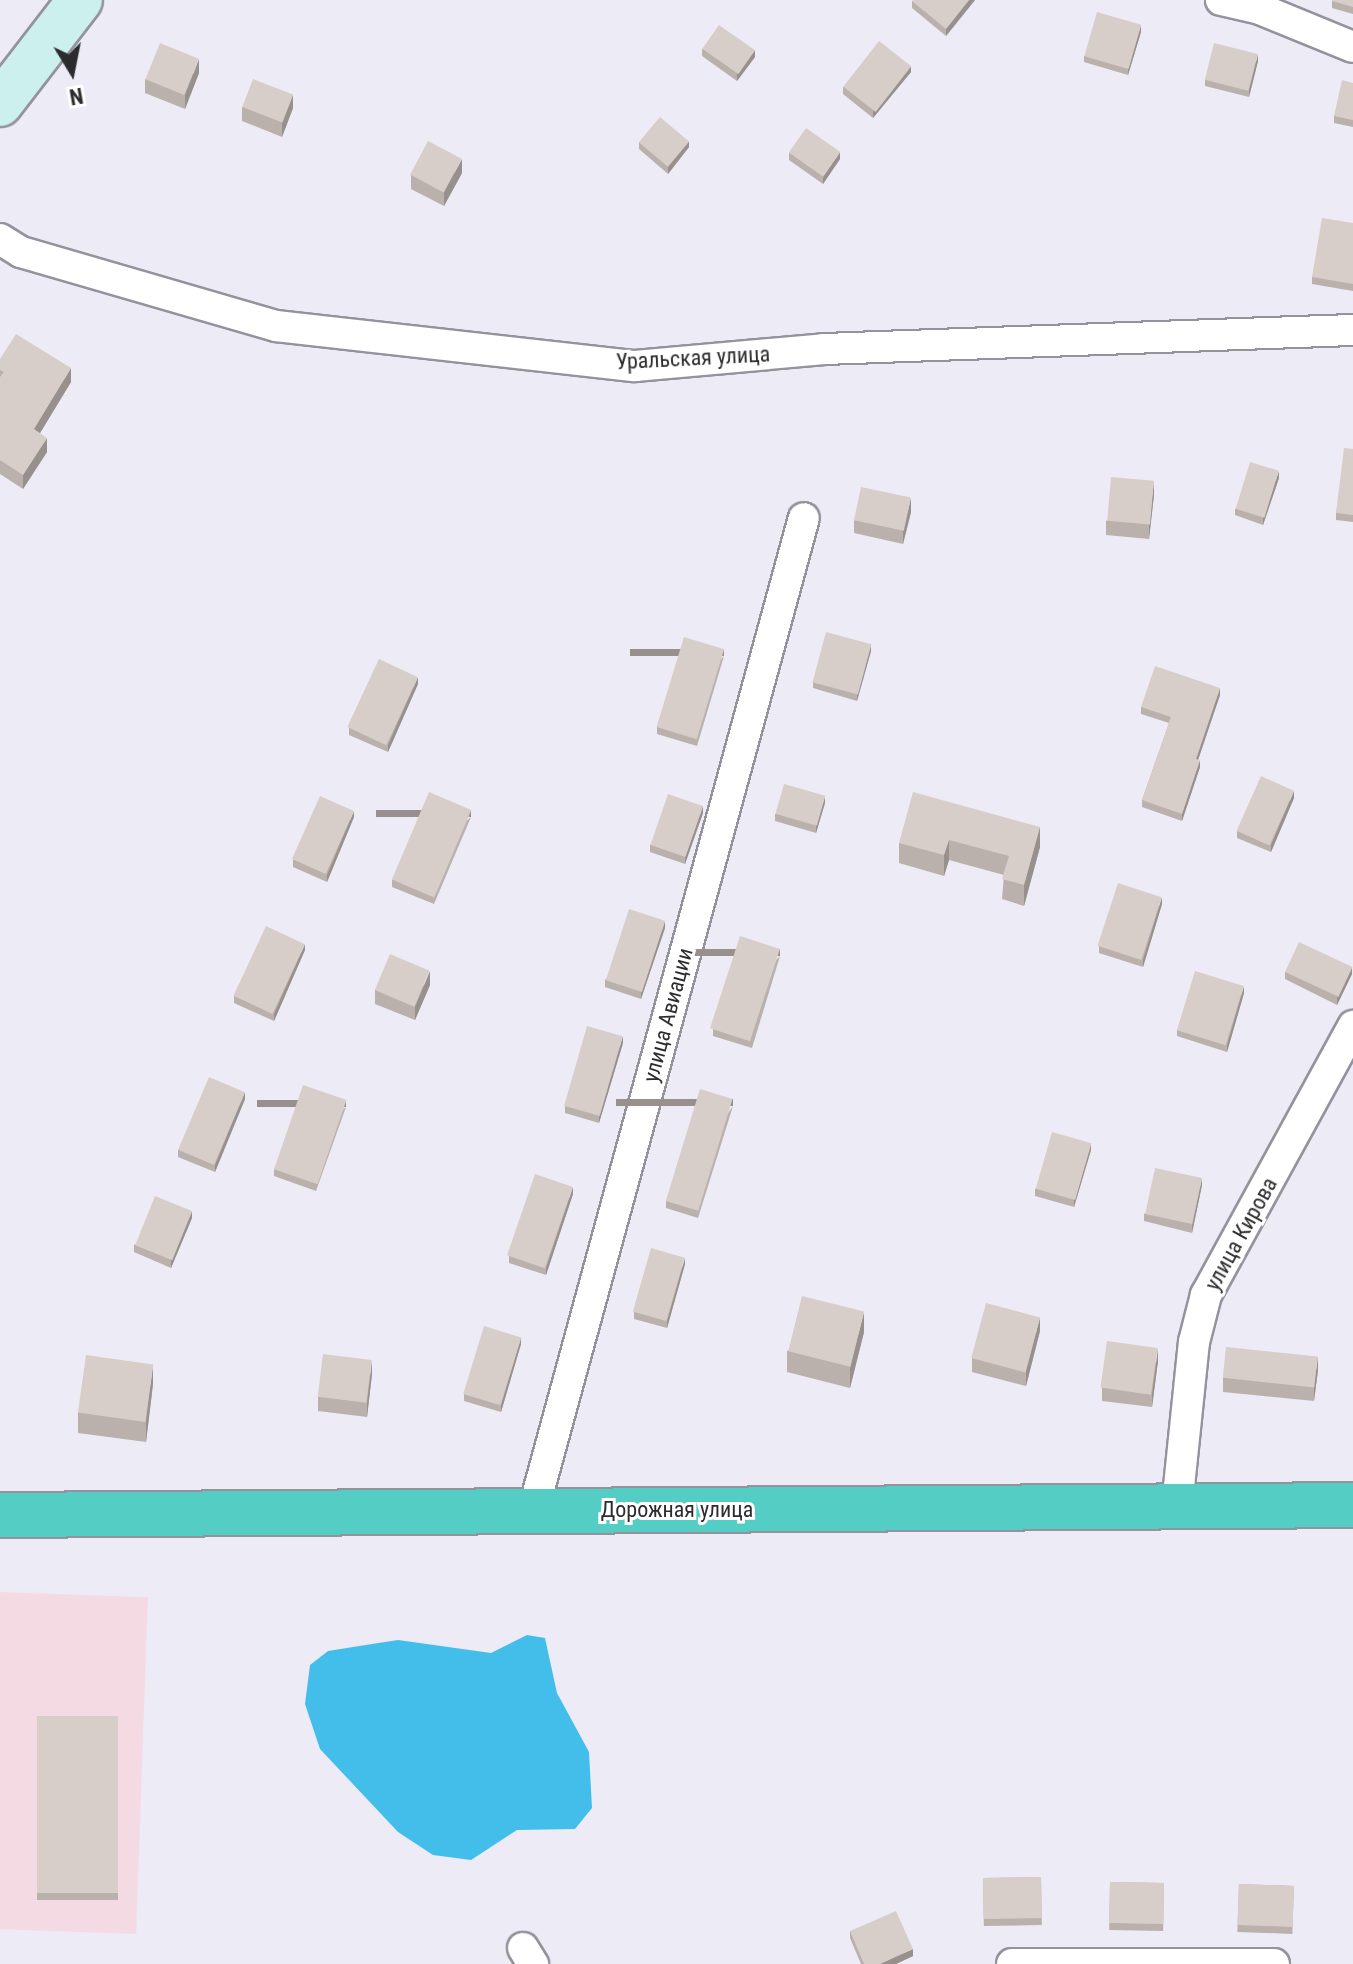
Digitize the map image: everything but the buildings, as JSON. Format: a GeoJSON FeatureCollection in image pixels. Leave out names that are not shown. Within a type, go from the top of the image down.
{"type":"FeatureCollection","features":[{"type":"Feature","properties":{"kind":"highway","name":"Дорожная улица"},"geometry":{"type":"LineString","coordinates":[[0,1515],[1353,1505]]}},
{"type":"Feature","properties":{"kind":"main road"},"geometry":{"type":"LineString","coordinates":[[0,104],[80,0]]}},
{"type":"Feature","properties":{"kind":"street"},"geometry":{"type":"LineString","coordinates":[[1221,0],[1260,9],[1353,47]]}},
{"type":"Feature","properties":{"kind":"street","name":"Уральская улица"},"geometry":{"type":"LineString","coordinates":[[0,239],[21,252],[276,326],[635,366],[824,349],[1353,330]]}},
{"type":"Feature","properties":{"kind":"street","name":"улица Авиации"},"geometry":{"type":"LineString","coordinates":[[533,1511],[804,518]]}},
{"type":"Feature","properties":{"kind":"street","name":"улица Кирова"},"geometry":{"type":"LineString","coordinates":[[1177,1506],[1194,1342],[1206,1295],[1353,1026]]}},
{"type":"Feature","properties":{"kind":"street"},"geometry":{"type":"LineString","coordinates":[[1012,1964],[1274,1964]]}},
{"type":"Feature","properties":{"kind":"shaded area"},"geometry":{"type":"Polygon","coordinates":[[[0,1592],[148,1597],[136,1934],[0,1929],[0,1592]]]}},
{"type":"Feature","properties":{"kind":"water"},"geometry":{"type":"Polygon","coordinates":[[[527,1635],[545,1638],[557,1693],[589,1752],[592,1808],[575,1829],[517,1830],[471,1860],[433,1855],[398,1832],[320,1749],[305,1704],[310,1665],[328,1651],[398,1640],[491,1653],[527,1635]]]}}]}
